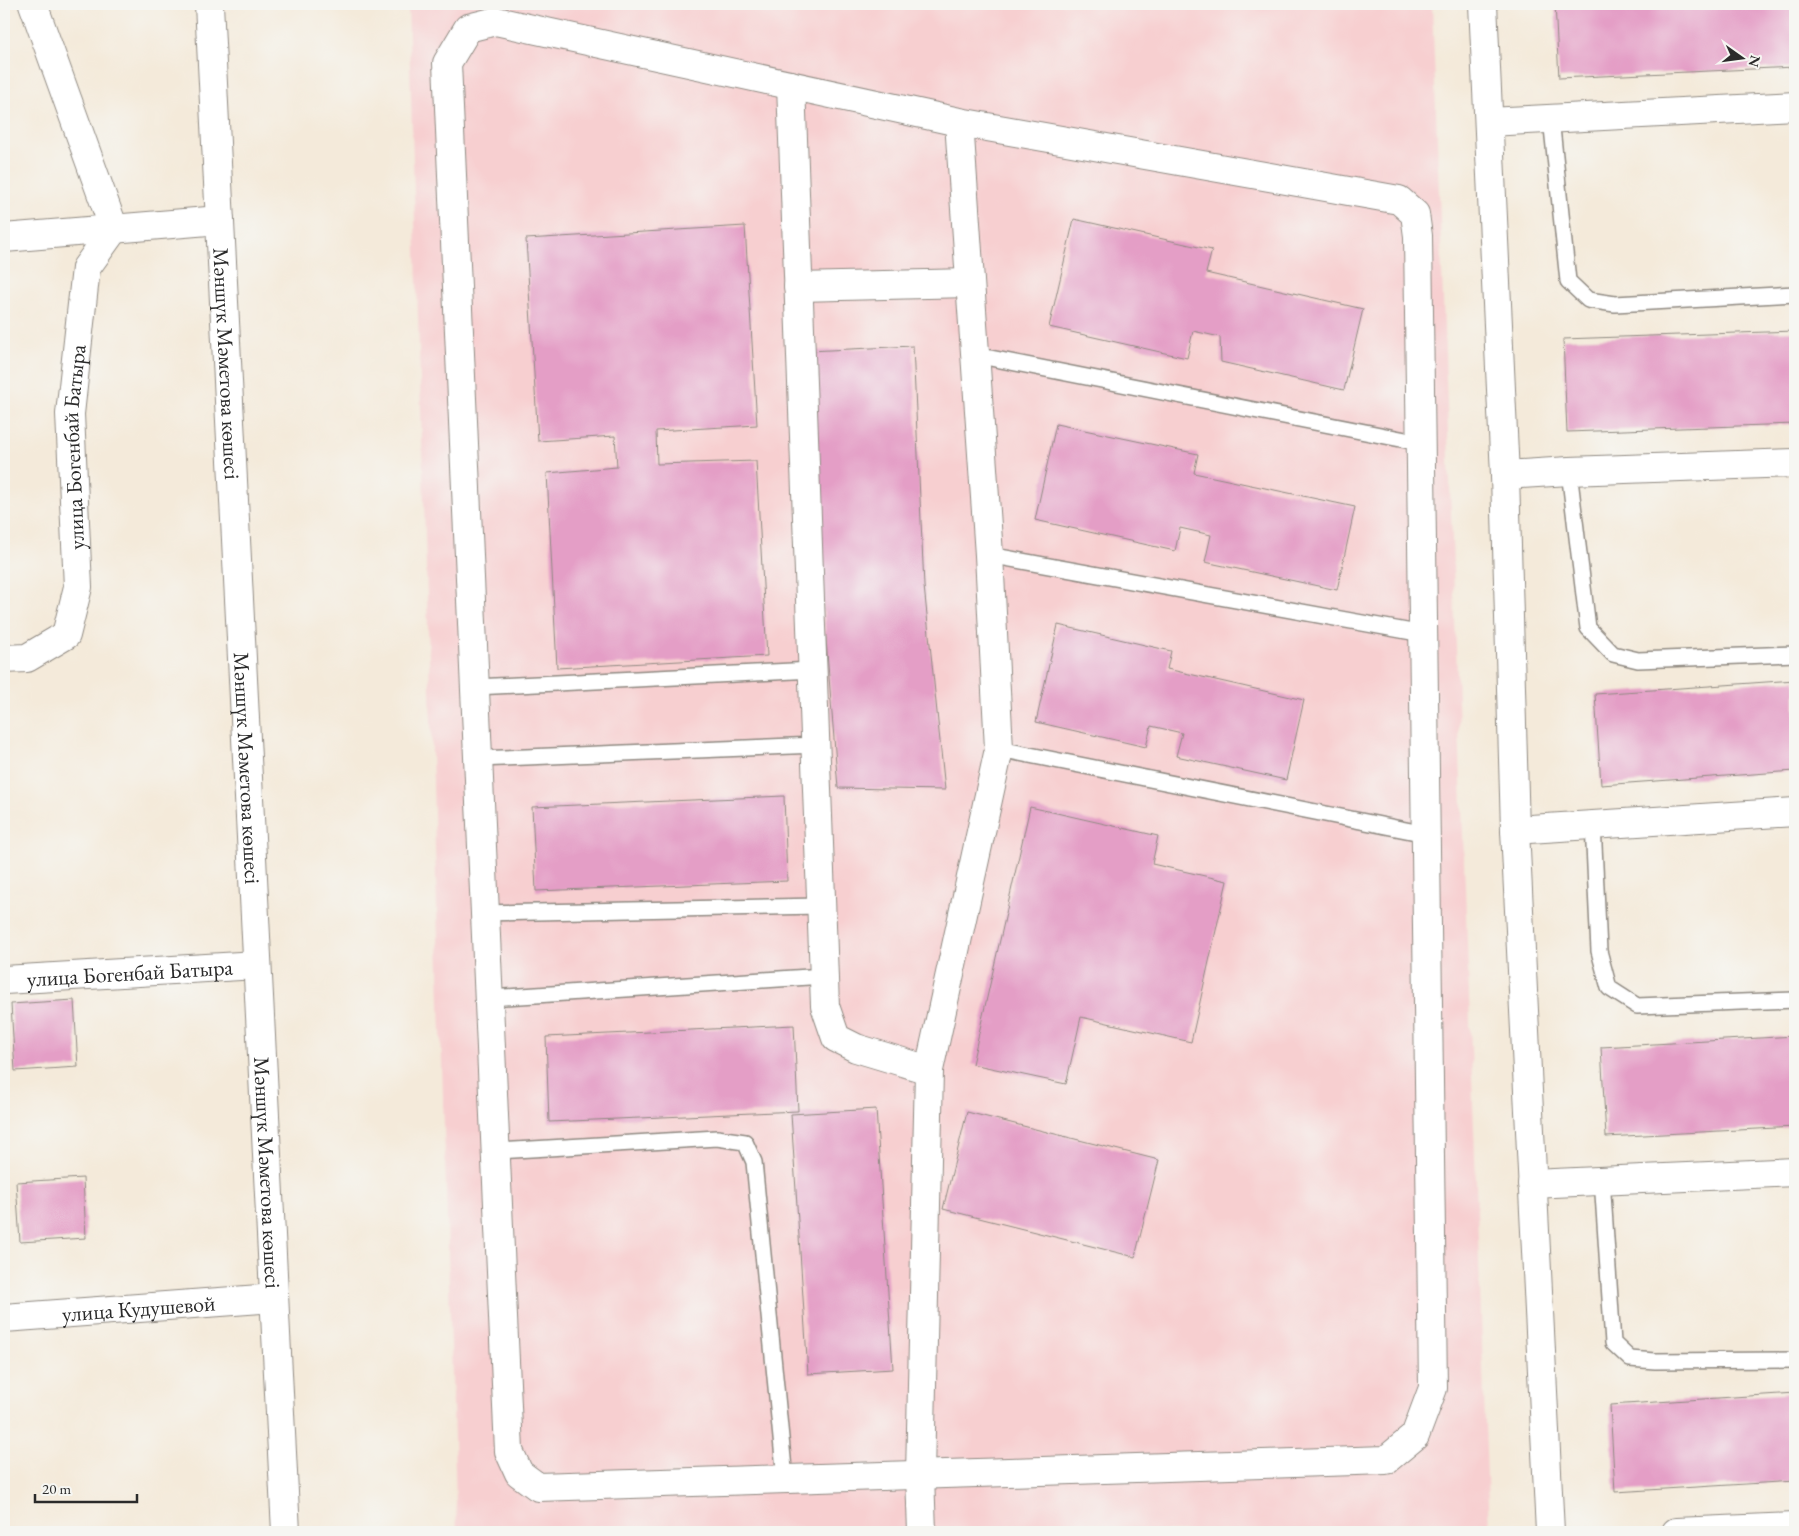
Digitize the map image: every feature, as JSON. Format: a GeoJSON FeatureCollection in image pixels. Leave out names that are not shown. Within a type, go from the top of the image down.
{"type":"FeatureCollection","features":[{"type":"Feature","properties":{"kind":"street"},"geometry":{"type":"LineString","coordinates":[[33,4],[114,229]]}},
{"type":"Feature","properties":{"kind":"street","name":"Мәншүк Мәметова көшесі"},"geometry":{"type":"LineString","coordinates":[[209,4],[286,1532]]}},
{"type":"Feature","properties":{"kind":"street"},"geometry":{"type":"LineString","coordinates":[[1483,4],[1505,476],[1516,830],[1550,1532]]}},
{"type":"Feature","properties":{"kind":"street"},"geometry":{"type":"LineString","coordinates":[[496,21],[959,122],[1399,200],[1416,214],[1418,236],[1421,443],[1433,1388],[1415,1436],[1386,1460],[538,1487],[518,1473],[509,1451],[447,64],[468,28],[496,21]]}},
{"type":"Feature","properties":{"kind":"street"},"geometry":{"type":"LineString","coordinates":[[791,85],[825,1006],[836,1038],[856,1048],[928,1070]]}},
{"type":"Feature","properties":{"kind":"street"},"geometry":{"type":"LineString","coordinates":[[1489,122],[1795,106]]}},
{"type":"Feature","properties":{"kind":"street"},"geometry":{"type":"LineString","coordinates":[[922,1532],[920,1476],[928,1070],[998,749],[989,555],[959,122]]}},
{"type":"Feature","properties":{"kind":"street"},"geometry":{"type":"LineString","coordinates":[[4,238],[220,220]]}},
{"type":"Feature","properties":{"kind":"street","name":"улица Богенбай Батыра"},"geometry":{"type":"LineString","coordinates":[[4,659],[27,658],[66,635],[78,587],[70,414],[86,268],[114,229]]}},
{"type":"Feature","properties":{"kind":"street"},"geometry":{"type":"LineString","coordinates":[[798,287],[970,283]]}},
{"type":"Feature","properties":{"kind":"street"},"geometry":{"type":"LineString","coordinates":[[1505,476],[1569,471],[1795,463]]}},
{"type":"Feature","properties":{"kind":"street"},"geometry":{"type":"LineString","coordinates":[[1516,830],[1795,812]]}},
{"type":"Feature","properties":{"kind":"street","name":"улица Богенбай Батыра"},"geometry":{"type":"LineString","coordinates":[[4,980],[257,965]]}},
{"type":"Feature","properties":{"kind":"street"},"geometry":{"type":"LineString","coordinates":[[1532,1184],[1602,1179],[1795,1172]]}},
{"type":"Feature","properties":{"kind":"street","name":"улица Кудушевой"},"geometry":{"type":"LineString","coordinates":[[4,1318],[274,1298]]}},
{"type":"Feature","properties":{"kind":"street"},"geometry":{"type":"LineString","coordinates":[[1676,1532],[1795,1527]]}},
{"type":"Feature","properties":{"kind":"lane"},"geometry":{"type":"LineString","coordinates":[[1551,118],[1568,281],[1588,300],[1615,304],[1795,294]]}},
{"type":"Feature","properties":{"kind":"lane"},"geometry":{"type":"LineString","coordinates":[[975,356],[1421,443]]}},
{"type":"Feature","properties":{"kind":"lane"},"geometry":{"type":"LineString","coordinates":[[1569,471],[1588,628],[1613,654],[1638,660],[1795,654]]}},
{"type":"Feature","properties":{"kind":"lane"},"geometry":{"type":"LineString","coordinates":[[989,555],[1423,634]]}},
{"type":"Feature","properties":{"kind":"lane"},"geometry":{"type":"LineString","coordinates":[[476,688],[813,670]]}},
{"type":"Feature","properties":{"kind":"lane"},"geometry":{"type":"LineString","coordinates":[[478,758],[816,745]]}},
{"type":"Feature","properties":{"kind":"lane"},"geometry":{"type":"LineString","coordinates":[[998,749],[1426,834]]}},
{"type":"Feature","properties":{"kind":"lane"},"geometry":{"type":"LineString","coordinates":[[1592,824],[1599,951],[1609,988],[1637,1006],[1795,1000]]}},
{"type":"Feature","properties":{"kind":"lane"},"geometry":{"type":"LineString","coordinates":[[485,913],[821,906]]}},
{"type":"Feature","properties":{"kind":"lane"},"geometry":{"type":"LineString","coordinates":[[489,998],[824,976]]}},
{"type":"Feature","properties":{"kind":"lane"},"geometry":{"type":"LineString","coordinates":[[496,1151],[717,1138],[745,1142],[754,1162],[785,1479]]}},
{"type":"Feature","properties":{"kind":"lane"},"geometry":{"type":"LineString","coordinates":[[1602,1179],[1614,1343],[1630,1359],[1655,1361],[1795,1360]]}},
{"type":"Feature","properties":{"kind":"shaded area"},"geometry":{"type":"Polygon","coordinates":[[[408,4],[1432,4],[1489,1531],[457,1532],[408,4]]]}},
{"type":"Feature","properties":{"kind":"building"},"geometry":{"type":"Polygon","coordinates":[[[1555,4],[1792,4],[1795,67],[1559,78],[1555,4]]]}},
{"type":"Feature","properties":{"kind":"building"},"geometry":{"type":"Polygon","coordinates":[[[1074,219],[1212,250],[1206,273],[1363,309],[1344,390],[1221,362],[1220,337],[1193,331],[1187,358],[1049,327],[1074,219]]]}},
{"type":"Feature","properties":{"kind":"building"},"geometry":{"type":"Polygon","coordinates":[[[745,226],[757,425],[656,431],[657,464],[756,461],[767,656],[557,668],[547,473],[617,467],[615,436],[538,441],[526,239],[745,226]]]}},
{"type":"Feature","properties":{"kind":"building"},"geometry":{"type":"Polygon","coordinates":[[[1795,331],[1795,424],[1567,432],[1563,339],[1795,331]]]}},
{"type":"Feature","properties":{"kind":"building"},"geometry":{"type":"Polygon","coordinates":[[[913,346],[924,586],[945,790],[838,788],[819,553],[809,351],[913,346]]]}},
{"type":"Feature","properties":{"kind":"building"},"geometry":{"type":"Polygon","coordinates":[[[1056,424],[1198,454],[1194,473],[1355,507],[1337,590],[1205,562],[1211,535],[1180,528],[1175,551],[1035,520],[1056,424]]]}},
{"type":"Feature","properties":{"kind":"building"},"geometry":{"type":"Polygon","coordinates":[[[1058,625],[1171,651],[1167,669],[1304,700],[1286,780],[1176,756],[1182,733],[1151,726],[1146,747],[1036,722],[1058,625]]]}},
{"type":"Feature","properties":{"kind":"building"},"geometry":{"type":"Polygon","coordinates":[[[1795,680],[1795,771],[1601,785],[1595,694],[1795,680]]]}},
{"type":"Feature","properties":{"kind":"building"},"geometry":{"type":"Polygon","coordinates":[[[784,796],[787,881],[536,891],[532,807],[784,796]]]}},
{"type":"Feature","properties":{"kind":"building"},"geometry":{"type":"Polygon","coordinates":[[[1030,807],[1158,836],[1152,864],[1227,881],[1191,1042],[1081,1017],[1066,1084],[972,1064],[1030,807]]]}},
{"type":"Feature","properties":{"kind":"building"},"geometry":{"type":"Polygon","coordinates":[[[74,1000],[78,1067],[15,1071],[11,1004],[74,1000]]]}},
{"type":"Feature","properties":{"kind":"building"},"geometry":{"type":"Polygon","coordinates":[[[794,1025],[798,1111],[549,1122],[546,1037],[794,1025]]]}},
{"type":"Feature","properties":{"kind":"building"},"geometry":{"type":"Polygon","coordinates":[[[1795,1036],[1795,1127],[1606,1137],[1601,1047],[1795,1036]]]}},
{"type":"Feature","properties":{"kind":"building"},"geometry":{"type":"Polygon","coordinates":[[[876,1109],[893,1369],[808,1374],[791,1114],[876,1109]]]}},
{"type":"Feature","properties":{"kind":"building"},"geometry":{"type":"Polygon","coordinates":[[[967,1112],[1159,1160],[1135,1257],[943,1209],[967,1112]]]}},
{"type":"Feature","properties":{"kind":"building"},"geometry":{"type":"Polygon","coordinates":[[[83,1178],[86,1238],[20,1242],[16,1182],[83,1178]]]}},
{"type":"Feature","properties":{"kind":"building"},"geometry":{"type":"Polygon","coordinates":[[[1795,1393],[1795,1481],[1615,1492],[1610,1405],[1795,1393]]]}}]}
